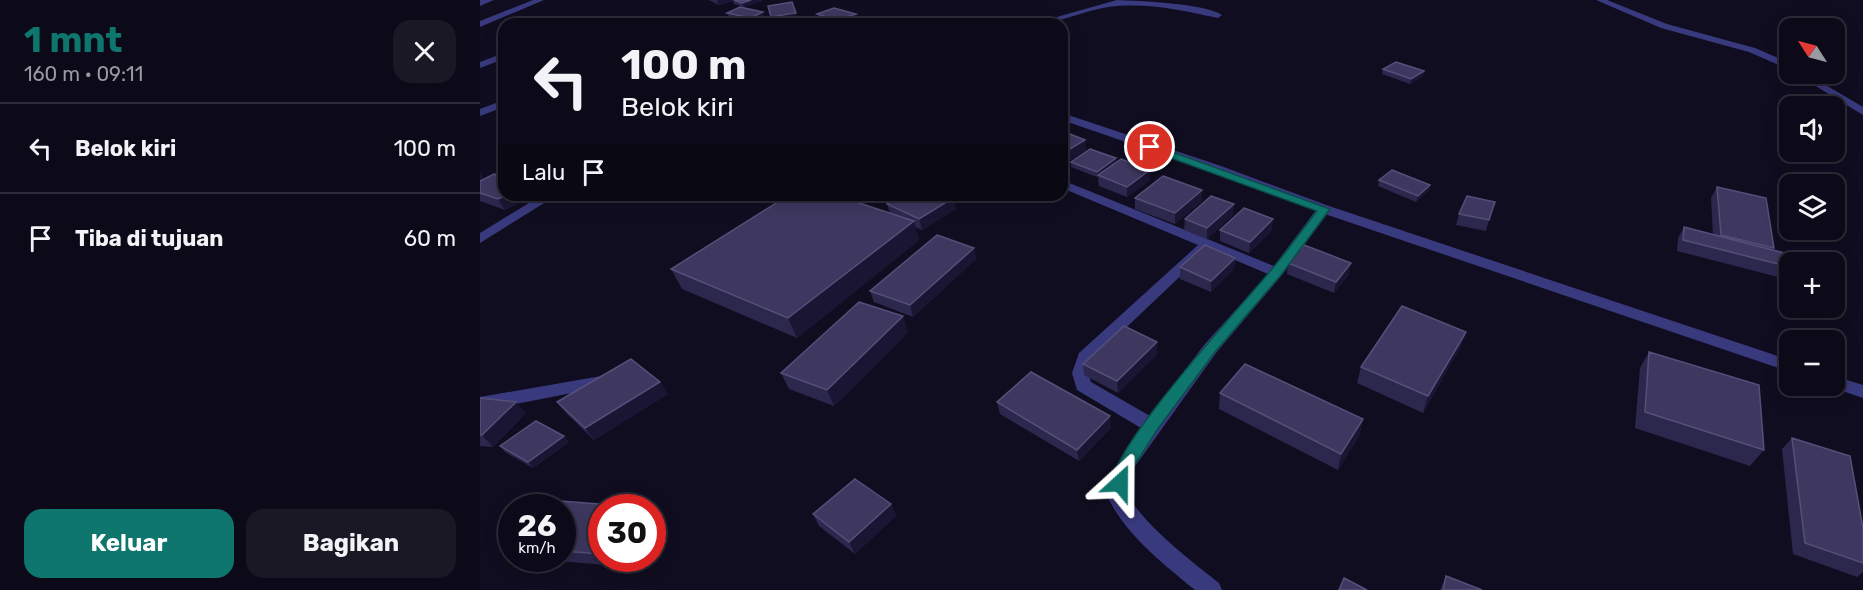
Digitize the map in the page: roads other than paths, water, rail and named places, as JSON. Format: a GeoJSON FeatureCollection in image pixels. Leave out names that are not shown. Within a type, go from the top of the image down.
{"type":"FeatureCollection","features":[{"type":"Feature","properties":{"kind":"street"},"geometry":{"type":"LineString","coordinates":[[480,3],[490,0]]}},
{"type":"Feature","properties":{"kind":"street"},"geometry":{"type":"LineString","coordinates":[[480,24],[540,0]]}},
{"type":"Feature","properties":{"kind":"street"},"geometry":{"type":"LineString","coordinates":[[1059,18],[1125,0]]}},
{"type":"Feature","properties":{"kind":"street"},"geometry":{"type":"LineString","coordinates":[[1600,0],[1664,26],[1752,51],[1779,62]]}},
{"type":"Feature","properties":{"kind":"street"},"geometry":{"type":"LineString","coordinates":[[1110,5],[1157,3],[1218,15]]}},
{"type":"Feature","properties":{"kind":"street"},"geometry":{"type":"LineString","coordinates":[[480,65],[498,58]]}},
{"type":"Feature","properties":{"kind":"street"},"geometry":{"type":"LineString","coordinates":[[1817,84],[1863,112]]}},
{"type":"Feature","properties":{"kind":"street"},"geometry":{"type":"LineString","coordinates":[[480,113],[498,106]]}},
{"type":"Feature","properties":{"kind":"street"},"geometry":{"type":"LineString","coordinates":[[1068,118],[1324,209],[1779,362]]}},
{"type":"Feature","properties":{"kind":"street"},"geometry":{"type":"LineString","coordinates":[[1068,186],[1277,272]]}},
{"type":"Feature","properties":{"kind":"street"},"geometry":{"type":"LineString","coordinates":[[480,239],[541,201]]}},
{"type":"Feature","properties":{"kind":"street"},"geometry":{"type":"LineString","coordinates":[[1211,590],[1149,539],[1130,518],[1117,496],[1122,470],[1210,349],[1277,272],[1324,209]]}},
{"type":"Feature","properties":{"kind":"street"},"geometry":{"type":"LineString","coordinates":[[1152,426],[1083,386],[1080,373],[1085,357],[1207,244]]}},
{"type":"Feature","properties":{"kind":"street"},"geometry":{"type":"LineString","coordinates":[[480,404],[611,381]]}},
{"type":"Feature","properties":{"kind":"street"},"geometry":{"type":"LineString","coordinates":[[1845,386],[1863,392]]}}]}
